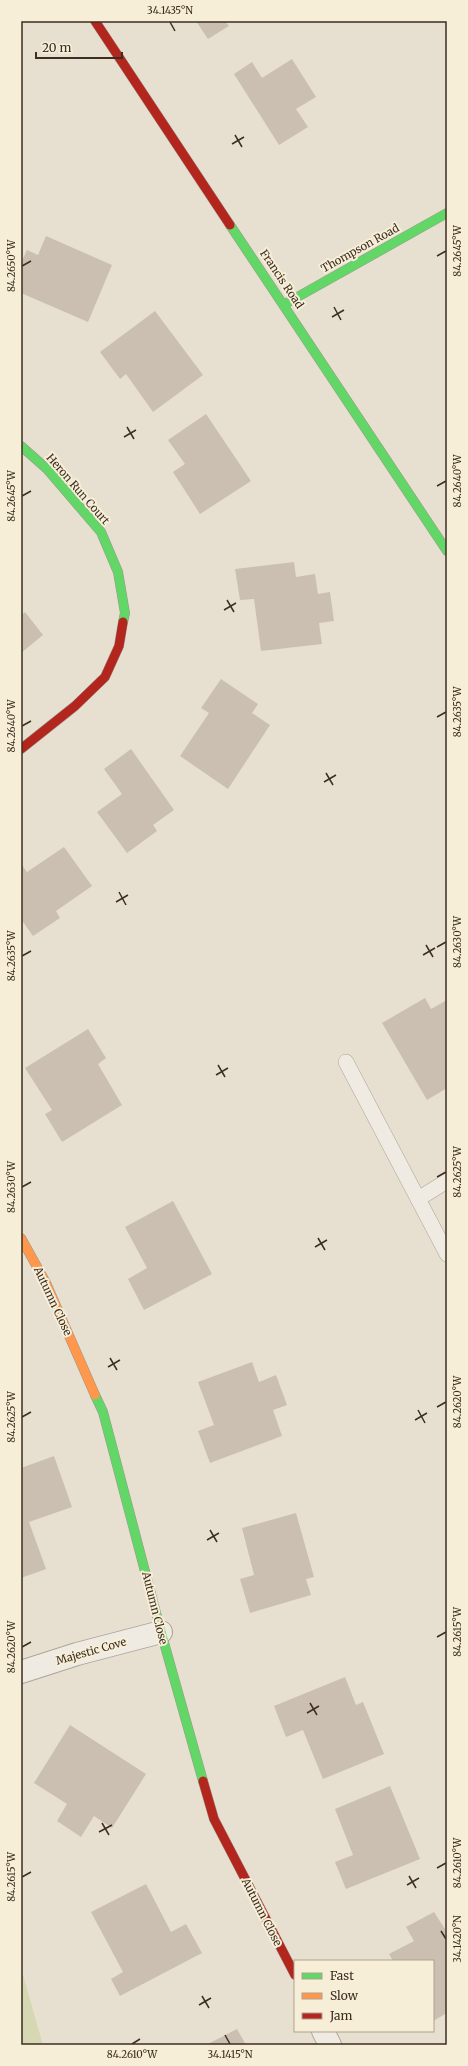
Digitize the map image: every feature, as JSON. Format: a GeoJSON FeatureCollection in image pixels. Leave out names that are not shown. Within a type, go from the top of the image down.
{"type":"FeatureCollection","features":[{"type":"Feature","properties":{"kind":"street","name":"Francis Road"},"geometry":{"type":"LineString","coordinates":[[95,21],[447,551]]}},
{"type":"Feature","properties":{"kind":"street","name":"Thompson Road"},"geometry":{"type":"LineString","coordinates":[[284,304],[447,213]]}},
{"type":"Feature","properties":{"kind":"street","name":"Heron Run Court"},"geometry":{"type":"LineString","coordinates":[[21,446],[48,469],[101,532],[118,572],[125,613],[118,646],[105,677],[74,706],[21,749]]}},
{"type":"Feature","properties":{"kind":"street","name":"Autumn Close"},"geometry":{"type":"LineString","coordinates":[[21,1238],[46,1283],[103,1412],[141,1550],[161,1632],[214,1819],[294,1973]]}},
{"type":"Feature","properties":{"kind":"street","name":"Majestic Cove"},"geometry":{"type":"LineString","coordinates":[[21,1672],[77,1654],[161,1632]]}},
{"type":"Feature","properties":{"kind":"street"},"geometry":{"type":"LineString","coordinates":[[324,2032],[330,2045]]}},
{"type":"Feature","properties":{"kind":"lane"},"geometry":{"type":"LineString","coordinates":[[346,1062],[447,1254]]}},
{"type":"Feature","properties":{"kind":"lane"},"geometry":{"type":"LineString","coordinates":[[418,1199],[447,1181]]}},
{"type":"Feature","properties":{"kind":"green space"},"geometry":{"type":"Polygon","coordinates":[[[21,1968],[43,2045],[21,2045],[21,1968]]]}},
{"type":"Feature","properties":{"kind":"building"},"geometry":{"type":"Polygon","coordinates":[[[196,21],[229,21],[226,22],[229,26],[208,39],[196,21]]]}},
{"type":"Feature","properties":{"kind":"building"},"geometry":{"type":"Polygon","coordinates":[[[292,59],[316,97],[296,109],[308,127],[279,145],[234,74],[252,62],[262,78],[292,59]]]}},
{"type":"Feature","properties":{"kind":"building"},"geometry":{"type":"Polygon","coordinates":[[[46,236],[112,265],[88,322],[21,293],[21,263],[27,250],[38,255],[46,236]]]}},
{"type":"Feature","properties":{"kind":"building"},"geometry":{"type":"Polygon","coordinates":[[[155,311],[203,375],[153,412],[126,374],[120,379],[100,352],[155,311]]]}},
{"type":"Feature","properties":{"kind":"building"},"geometry":{"type":"Polygon","coordinates":[[[206,414],[251,481],[200,514],[173,472],[185,464],[168,440],[206,414]]]}},
{"type":"Feature","properties":{"kind":"building"},"geometry":{"type":"Polygon","coordinates":[[[294,562],[296,577],[315,574],[318,594],[330,592],[334,621],[319,623],[322,644],[261,651],[254,599],[240,600],[235,569],[294,562]]]}},
{"type":"Feature","properties":{"kind":"building"},"geometry":{"type":"Polygon","coordinates":[[[25,612],[43,635],[21,653],[21,616],[25,612]]]}},
{"type":"Feature","properties":{"kind":"building"},"geometry":{"type":"Polygon","coordinates":[[[221,679],[258,704],[252,713],[270,725],[228,789],[180,756],[209,713],[201,708],[221,679]]]}},
{"type":"Feature","properties":{"kind":"building"},"geometry":{"type":"Polygon","coordinates":[[[131,749],[174,810],[153,825],[157,831],[127,853],[97,812],[122,794],[104,769],[131,749]]]}},
{"type":"Feature","properties":{"kind":"building"},"geometry":{"type":"Polygon","coordinates":[[[64,847],[92,886],[56,911],[60,918],[33,936],[21,919],[21,864],[27,872],[64,847]]]}},
{"type":"Feature","properties":{"kind":"building"},"geometry":{"type":"Polygon","coordinates":[[[425,998],[431,1009],[447,1000],[447,1088],[427,1100],[382,1023],[425,998]]]}},
{"type":"Feature","properties":{"kind":"building"},"geometry":{"type":"Polygon","coordinates":[[[88,1029],[106,1058],[98,1064],[122,1105],[62,1142],[45,1114],[52,1110],[25,1068],[88,1029]]]}},
{"type":"Feature","properties":{"kind":"building"},"geometry":{"type":"Polygon","coordinates":[[[173,1201],[212,1274],[144,1310],[128,1279],[147,1268],[125,1227],[173,1201]]]}},
{"type":"Feature","properties":{"kind":"building"},"geometry":{"type":"Polygon","coordinates":[[[252,1362],[259,1382],[276,1375],[287,1405],[273,1410],[282,1436],[210,1463],[198,1431],[214,1425],[198,1382],[252,1362]]]}},
{"type":"Feature","properties":{"kind":"building"},"geometry":{"type":"Polygon","coordinates":[[[54,1456],[72,1507],[29,1522],[46,1569],[21,1578],[21,1468],[54,1456]]]}},
{"type":"Feature","properties":{"kind":"building"},"geometry":{"type":"Polygon","coordinates":[[[296,1513],[314,1577],[306,1579],[311,1595],[250,1613],[240,1579],[254,1575],[242,1528],[296,1513]]]}},
{"type":"Feature","properties":{"kind":"building"},"geometry":{"type":"Polygon","coordinates":[[[345,1677],[356,1705],[363,1702],[384,1754],[323,1779],[303,1730],[286,1737],[274,1706],[345,1677]]]}},
{"type":"Feature","properties":{"kind":"building"},"geometry":{"type":"Polygon","coordinates":[[[70,1725],[146,1774],[112,1828],[94,1816],[81,1837],[57,1821],[67,1804],[34,1783],[70,1725]]]}},
{"type":"Feature","properties":{"kind":"building"},"geometry":{"type":"Polygon","coordinates":[[[390,1786],[420,1859],[346,1889],[335,1862],[353,1855],[335,1809],[390,1786]]]}},
{"type":"Feature","properties":{"kind":"building"},"geometry":{"type":"Polygon","coordinates":[[[146,1884],[171,1932],[186,1924],[202,1953],[120,1996],[111,1979],[123,1972],[91,1912],[146,1884]]]}},
{"type":"Feature","properties":{"kind":"building"},"geometry":{"type":"Polygon","coordinates":[[[434,1912],[447,1932],[447,2013],[434,2020],[434,1960],[392,1960],[389,1954],[414,1941],[406,1927],[434,1912]]]}},
{"type":"Feature","properties":{"kind":"building"},"geometry":{"type":"Polygon","coordinates":[[[237,2029],[246,2045],[206,2045],[237,2029]]]}},
{"type":"Feature","properties":{"kind":"traffic: fast"},"geometry":{"type":"LineString","coordinates":[[285,304],[447,213]]}},
{"type":"Feature","properties":{"kind":"traffic: fast"},"geometry":{"type":"LineString","coordinates":[[230,225],[447,551]]}},
{"type":"Feature","properties":{"kind":"traffic: fast"},"geometry":{"type":"LineString","coordinates":[[21,446],[47,469],[101,532],[118,572],[125,613],[123,622]]}},
{"type":"Feature","properties":{"kind":"traffic: fast"},"geometry":{"type":"LineString","coordinates":[[95,1395],[103,1412],[161,1632],[203,1781]]}},
{"type":"Feature","properties":{"kind":"traffic: slow"},"geometry":{"type":"LineString","coordinates":[[21,1238],[46,1283],[95,1395]]}},
{"type":"Feature","properties":{"kind":"traffic: jam"},"geometry":{"type":"LineString","coordinates":[[95,21],[230,225]]}},
{"type":"Feature","properties":{"kind":"traffic: jam"},"geometry":{"type":"LineString","coordinates":[[21,749],[75,706],[105,677],[119,646],[123,622]]}},
{"type":"Feature","properties":{"kind":"traffic: jam"},"geometry":{"type":"LineString","coordinates":[[203,1781],[214,1819],[294,1973]]}}]}
